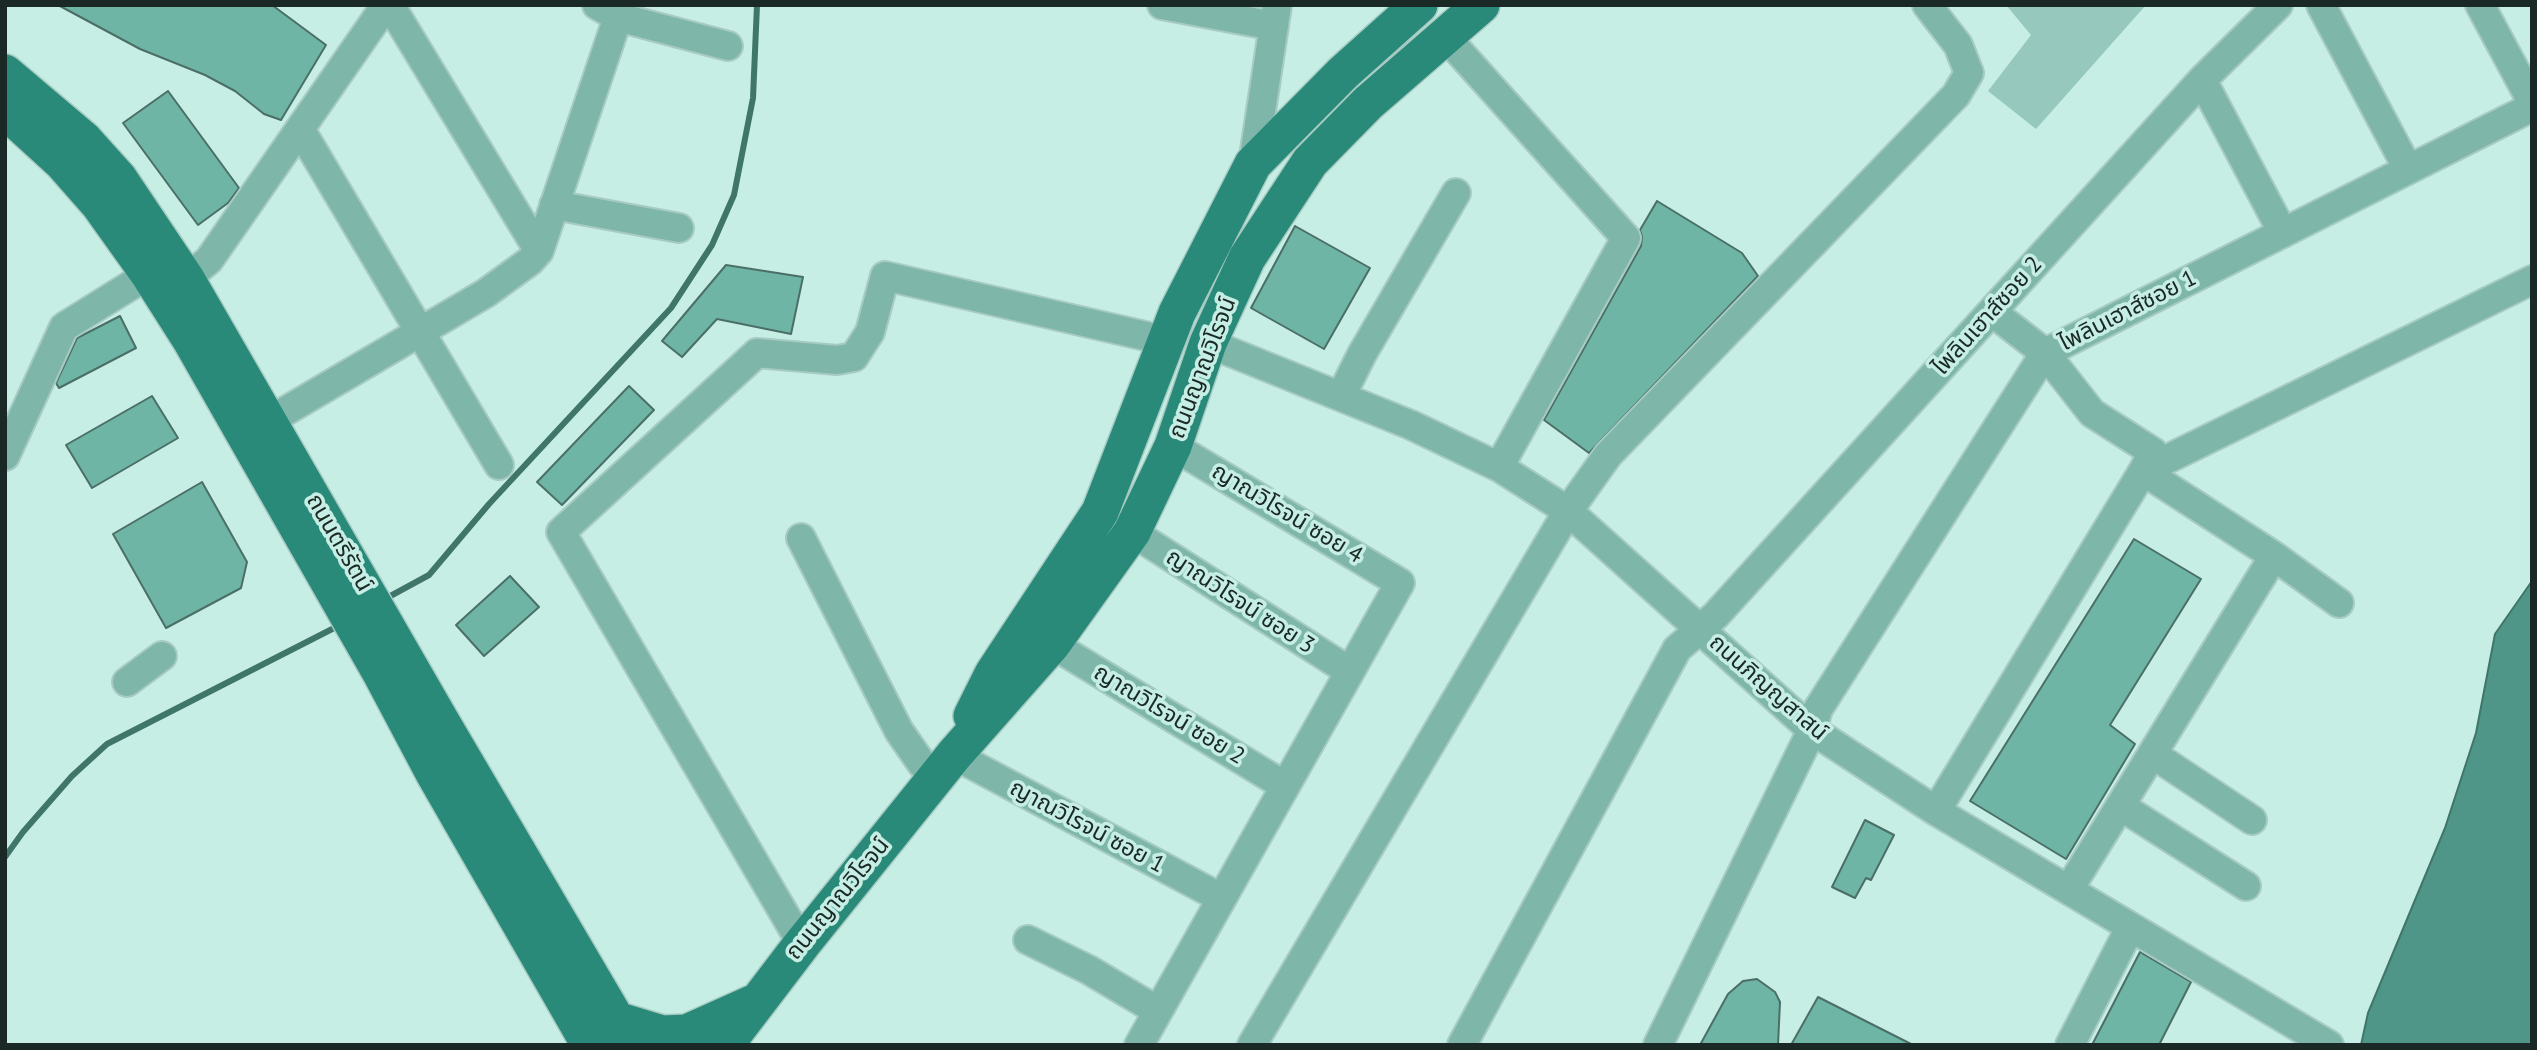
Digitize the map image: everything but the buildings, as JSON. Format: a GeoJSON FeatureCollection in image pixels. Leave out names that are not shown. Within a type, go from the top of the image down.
{"type":"FeatureCollection","features":[{"type":"Feature","properties":{"kind":"main road","name":"ถนนญาณวิโรจน์"},"geometry":{"type":"LineString","coordinates":[[945,766],[993,674],[1100,512],[1177,313],[1253,164],[1343,73],[1419,5]]}},
{"type":"Feature","properties":{"kind":"main road","name":"ถนนญาณวิโรจน์"},"geometry":{"type":"LineString","coordinates":[[725,1045],[945,766],[1052,644],[1132,532],[1173,446],[1208,343],[1247,258],[1310,162],[1368,103],[1481,5]]}},
{"type":"Feature","properties":{"kind":"main road","name":"ถนนตรีรัตน์"},"geometry":{"type":"LineString","coordinates":[[5,73],[83,139],[110,169],[186,279],[268,422],[343,579]]}},
{"type":"Feature","properties":{"kind":"main road","name":"ถนนตรีรัตน์"},"geometry":{"type":"LineString","coordinates":[[5,110],[62,162],[99,204],[149,274],[343,579],[393,665],[624,1032]]}},
{"type":"Feature","properties":{"kind":"main road"},"geometry":{"type":"LineString","coordinates":[[1167,341],[1208,343]]}},
{"type":"Feature","properties":{"kind":"main road","name":"ถนนตรีรัตน์"},"geometry":{"type":"LineString","coordinates":[[393,665],[440,785],[590,1045]]}},
{"type":"Feature","properties":{"kind":"main road"},"geometry":{"type":"LineString","coordinates":[[624,1032],[687,1033],[759,1000]]}},
{"type":"Feature","properties":{"kind":"street"},"geometry":{"type":"LineString","coordinates":[[186,279],[209,260],[388,5],[539,251]]}},
{"type":"Feature","properties":{"kind":"street"},"geometry":{"type":"LineString","coordinates":[[1163,5],[1275,16],[1253,164]]}},
{"type":"Feature","properties":{"kind":"street"},"geometry":{"type":"LineString","coordinates":[[1252,1045],[1568,511],[1608,454],[1956,95],[1969,73],[1958,45],[1927,5]]}},
{"type":"Feature","properties":{"kind":"street","name":"ไพลินเฮาส์ซอย 2"},"geometry":{"type":"LineString","coordinates":[[1462,1045],[1677,649],[1716,615],[2202,79],[2278,5]]}},
{"type":"Feature","properties":{"kind":"street"},"geometry":{"type":"LineString","coordinates":[[2321,5],[2408,169]]}},
{"type":"Feature","properties":{"kind":"street"},"geometry":{"type":"LineString","coordinates":[[2480,5],[2532,104]]}},
{"type":"Feature","properties":{"kind":"street"},"geometry":{"type":"LineString","coordinates":[[268,422],[486,293],[530,261],[539,251],[608,11],[728,46]]}},
{"type":"Feature","properties":{"kind":"street"},"geometry":{"type":"LineString","coordinates":[[1445,36],[1626,238],[1499,467]]}},
{"type":"Feature","properties":{"kind":"street"},"geometry":{"type":"LineString","coordinates":[[2202,79],[2283,233]]}},
{"type":"Feature","properties":{"kind":"street","name":"ไพลินเฮาส์ซอย 1"},"geometry":{"type":"LineString","coordinates":[[1658,1045],[1811,730],[1818,709],[2045,353],[2532,104]]}},
{"type":"Feature","properties":{"kind":"street"},"geometry":{"type":"LineString","coordinates":[[300,129],[499,465]]}},
{"type":"Feature","properties":{"kind":"street"},"geometry":{"type":"LineString","coordinates":[[1341,396],[1362,354],[1456,193]]}},
{"type":"Feature","properties":{"kind":"street"},"geometry":{"type":"LineString","coordinates":[[554,205],[679,228]]}},
{"type":"Feature","properties":{"kind":"street"},"geometry":{"type":"LineString","coordinates":[[8,443],[64,327],[149,274]]}},
{"type":"Feature","properties":{"kind":"street"},"geometry":{"type":"LineString","coordinates":[[802,944],[561,532],[757,353],[837,360],[854,357],[870,332],[885,276],[1167,341]]}},
{"type":"Feature","properties":{"kind":"street"},"geometry":{"type":"LineString","coordinates":[[2143,471],[2532,280]]}},
{"type":"Feature","properties":{"kind":"street"},"geometry":{"type":"LineString","coordinates":[[1937,811],[2153,452],[2092,413],[2045,353],[1992,312]]}},
{"type":"Feature","properties":{"kind":"street","name":"ถนนภิญญสาสน์"},"geometry":{"type":"LineString","coordinates":[[1208,343],[1411,425],[1499,467],[1568,511],[1811,730],[1937,811],[2130,928],[2297,1036],[2326,1043]]}},
{"type":"Feature","properties":{"kind":"street","name":"ญาณวิโรจน์ ซอย 4"},"geometry":{"type":"LineString","coordinates":[[1173,446],[1400,583],[1349,671]]}},
{"type":"Feature","properties":{"kind":"street"},"geometry":{"type":"LineString","coordinates":[[2143,471],[2274,556],[2339,603]]}},
{"type":"Feature","properties":{"kind":"street","name":"ญาณวิโรจน์ ซอย 3"},"geometry":{"type":"LineString","coordinates":[[1132,532],[1349,671]]}},
{"type":"Feature","properties":{"kind":"street"},"geometry":{"type":"LineString","coordinates":[[801,538],[899,731],[922,764],[945,766]]}},
{"type":"Feature","properties":{"kind":"street"},"geometry":{"type":"LineString","coordinates":[[2069,890],[2274,556]]}},
{"type":"Feature","properties":{"kind":"street","name":"ญาณวิโรจน์ ซอย 2"},"geometry":{"type":"LineString","coordinates":[[1052,644],[1285,786]]}},
{"type":"Feature","properties":{"kind":"street"},"geometry":{"type":"LineString","coordinates":[[127,682],[162,656]]}},
{"type":"Feature","properties":{"kind":"street"},"geometry":{"type":"LineString","coordinates":[[1139,1045],[1349,671]]}},
{"type":"Feature","properties":{"kind":"street"},"geometry":{"type":"LineString","coordinates":[[2154,755],[2252,820]]}},
{"type":"Feature","properties":{"kind":"street","name":"ญาณวิโรจน์ ซอย 1"},"geometry":{"type":"LineString","coordinates":[[945,766],[1221,898]]}},
{"type":"Feature","properties":{"kind":"street"},"geometry":{"type":"LineString","coordinates":[[2122,807],[2246,886]]}},
{"type":"Feature","properties":{"kind":"street"},"geometry":{"type":"LineString","coordinates":[[2070,1045],[2130,928]]}},
{"type":"Feature","properties":{"kind":"street"},"geometry":{"type":"LineString","coordinates":[[1028,940],[1089,970],[1158,1011]]}},
{"type":"Feature","properties":{"kind":"shaded area"},"geometry":{"type":"Polygon","coordinates":[[[2006,5],[2146,5],[2036,129],[1988,91],[2031,35],[2006,5]]]}},
{"type":"Feature","properties":{"kind":"shaded area"},"geometry":{"type":"Polygon","coordinates":[[[2532,581],[2532,1045],[2361,1045],[2368,1013],[2445,828],[2476,733],[2495,634],[2532,581]]]}},
{"type":"Feature","properties":{"kind":"waterway"},"geometry":{"type":"LineString","coordinates":[[383,600],[429,575],[489,504],[671,308],[712,245],[734,195],[753,98],[757,5]]}},
{"type":"Feature","properties":{"kind":"waterway"},"geometry":{"type":"LineString","coordinates":[[5,857],[72,776],[107,744],[340,625]]}}]}
